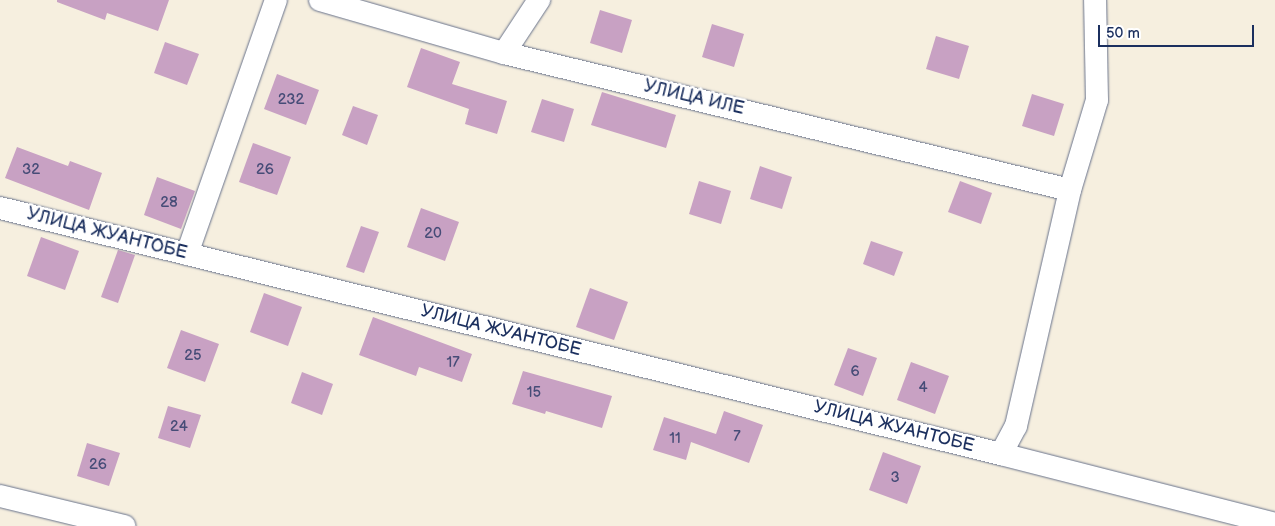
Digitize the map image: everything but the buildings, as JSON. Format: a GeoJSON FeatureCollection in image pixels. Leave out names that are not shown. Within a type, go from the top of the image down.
{"type":"FeatureCollection","features":[{"type":"Feature","properties":{"kind":"street"},"geometry":{"type":"LineString","coordinates":[[187,254],[276,0]]}},
{"type":"Feature","properties":{"kind":"street","name":"УЛИЦА ИЛЕ"},"geometry":{"type":"LineString","coordinates":[[320,0],[504,53],[1070,190]]}},
{"type":"Feature","properties":{"kind":"street"},"geometry":{"type":"LineString","coordinates":[[504,53],[539,0]]}},
{"type":"Feature","properties":{"kind":"street"},"geometry":{"type":"LineString","coordinates":[[1002,454],[1016,426],[1070,190],[1097,100],[1095,0]]}},
{"type":"Feature","properties":{"kind":"street","name":"УЛИЦА ЖУАНТОБЕ"},"geometry":{"type":"LineString","coordinates":[[0,208],[1002,454],[1275,524]]}},
{"type":"Feature","properties":{"kind":"street"},"geometry":{"type":"LineString","coordinates":[[0,496],[76,520],[124,526]]}}]}
